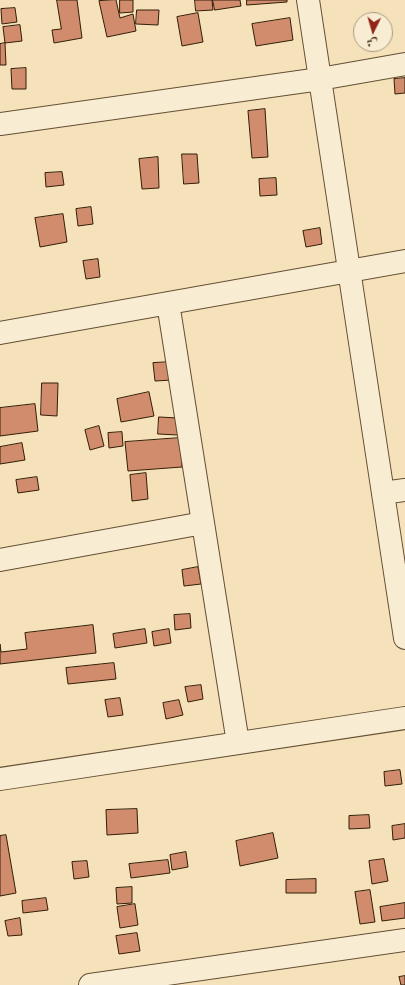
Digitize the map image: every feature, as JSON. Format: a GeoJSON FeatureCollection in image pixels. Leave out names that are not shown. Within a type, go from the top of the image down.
{"type":"FeatureCollection","features":[{"type":"Feature","properties":{"kind":"street"},"geometry":{"type":"LineString","coordinates":[[308,0],[405,638]]}},
{"type":"Feature","properties":{"kind":"street"},"geometry":{"type":"LineString","coordinates":[[0,124],[320,79],[405,64]]}},
{"type":"Feature","properties":{"kind":"street"},"geometry":{"type":"LineString","coordinates":[[0,333],[405,261]]}},
{"type":"Feature","properties":{"kind":"street"},"geometry":{"type":"LineString","coordinates":[[168,302],[238,743]]}},
{"type":"Feature","properties":{"kind":"street"},"geometry":{"type":"LineString","coordinates":[[383,493],[405,490]]}},
{"type":"Feature","properties":{"kind":"street"},"geometry":{"type":"LineString","coordinates":[[0,560],[203,523]]}},
{"type":"Feature","properties":{"kind":"street"},"geometry":{"type":"LineString","coordinates":[[0,779],[405,718]]}},
{"type":"Feature","properties":{"kind":"street"},"geometry":{"type":"LineString","coordinates":[[90,985],[405,940]]}},
{"type":"Feature","properties":{"kind":"building"},"geometry":{"type":"Polygon","coordinates":[[[57,0],[77,0],[82,38],[54,43],[52,30],[61,29],[57,0]]]}},
{"type":"Feature","properties":{"kind":"building"},"geometry":{"type":"Polygon","coordinates":[[[116,0],[120,18],[133,14],[136,31],[107,37],[99,1],[116,0]]]}},
{"type":"Feature","properties":{"kind":"building"},"geometry":{"type":"Polygon","coordinates":[[[120,0],[133,0],[133,12],[120,13],[120,0]]]}},
{"type":"Feature","properties":{"kind":"building"},"geometry":{"type":"Polygon","coordinates":[[[195,0],[212,0],[213,10],[196,11],[195,0]]]}},
{"type":"Feature","properties":{"kind":"building"},"geometry":{"type":"Polygon","coordinates":[[[213,0],[240,0],[241,6],[215,10],[213,0]]]}},
{"type":"Feature","properties":{"kind":"building"},"geometry":{"type":"Polygon","coordinates":[[[247,0],[287,0],[287,2],[247,5],[247,0]]]}},
{"type":"Feature","properties":{"kind":"building"},"geometry":{"type":"Polygon","coordinates":[[[15,8],[17,22],[2,24],[1,9],[15,8]]]}},
{"type":"Feature","properties":{"kind":"building"},"geometry":{"type":"Polygon","coordinates":[[[137,10],[159,10],[158,25],[136,24],[137,10]]]}},
{"type":"Feature","properties":{"kind":"building"},"geometry":{"type":"Polygon","coordinates":[[[198,13],[203,42],[182,46],[177,17],[198,13]]]}},
{"type":"Feature","properties":{"kind":"building"},"geometry":{"type":"Polygon","coordinates":[[[290,18],[293,40],[256,46],[252,24],[290,18]]]}},
{"type":"Feature","properties":{"kind":"building"},"geometry":{"type":"Polygon","coordinates":[[[20,25],[22,41],[5,43],[3,27],[20,25]]]}},
{"type":"Feature","properties":{"kind":"building"},"geometry":{"type":"Polygon","coordinates":[[[5,43],[6,65],[0,65],[0,44],[5,43]]]}},
{"type":"Feature","properties":{"kind":"building"},"geometry":{"type":"Polygon","coordinates":[[[26,68],[26,89],[12,89],[11,69],[26,68]]]}},
{"type":"Feature","properties":{"kind":"building"},"geometry":{"type":"Polygon","coordinates":[[[405,78],[405,93],[395,94],[394,79],[405,78]]]}},
{"type":"Feature","properties":{"kind":"building"},"geometry":{"type":"Polygon","coordinates":[[[265,109],[268,157],[252,158],[248,111],[265,109]]]}},
{"type":"Feature","properties":{"kind":"building"},"geometry":{"type":"Polygon","coordinates":[[[182,154],[197,154],[199,183],[184,184],[182,154]]]}},
{"type":"Feature","properties":{"kind":"building"},"geometry":{"type":"Polygon","coordinates":[[[158,157],[159,188],[142,189],[139,159],[158,157]]]}},
{"type":"Feature","properties":{"kind":"building"},"geometry":{"type":"Polygon","coordinates":[[[62,172],[64,185],[46,187],[45,173],[62,172]]]}},
{"type":"Feature","properties":{"kind":"building"},"geometry":{"type":"Polygon","coordinates":[[[276,178],[277,195],[260,196],[259,179],[276,178]]]}},
{"type":"Feature","properties":{"kind":"building"},"geometry":{"type":"Polygon","coordinates":[[[91,207],[93,224],[78,226],[76,209],[91,207]]]}},
{"type":"Feature","properties":{"kind":"building"},"geometry":{"type":"Polygon","coordinates":[[[63,214],[67,242],[40,247],[35,218],[63,214]]]}},
{"type":"Feature","properties":{"kind":"building"},"geometry":{"type":"Polygon","coordinates":[[[320,228],[322,244],[306,247],[303,231],[320,228]]]}},
{"type":"Feature","properties":{"kind":"building"},"geometry":{"type":"Polygon","coordinates":[[[98,259],[100,277],[86,279],[83,261],[98,259]]]}},
{"type":"Feature","properties":{"kind":"building"},"geometry":{"type":"Polygon","coordinates":[[[171,362],[172,380],[155,381],[153,363],[171,362]]]}},
{"type":"Feature","properties":{"kind":"building"},"geometry":{"type":"Polygon","coordinates":[[[42,383],[58,383],[57,416],[41,415],[42,383]]]}},
{"type":"Feature","properties":{"kind":"building"},"geometry":{"type":"Polygon","coordinates":[[[149,392],[154,416],[121,422],[117,399],[149,392]]]}},
{"type":"Feature","properties":{"kind":"building"},"geometry":{"type":"Polygon","coordinates":[[[35,404],[38,431],[0,436],[0,408],[35,404]]]}},
{"type":"Feature","properties":{"kind":"building"},"geometry":{"type":"Polygon","coordinates":[[[159,417],[178,418],[178,435],[158,434],[159,417]]]}},
{"type":"Feature","properties":{"kind":"building"},"geometry":{"type":"Polygon","coordinates":[[[99,426],[104,446],[90,450],[85,430],[99,426]]]}},
{"type":"Feature","properties":{"kind":"building"},"geometry":{"type":"Polygon","coordinates":[[[122,432],[123,446],[109,448],[108,433],[122,432]]]}},
{"type":"Feature","properties":{"kind":"building"},"geometry":{"type":"Polygon","coordinates":[[[180,438],[182,467],[128,471],[125,442],[180,438]]]}},
{"type":"Feature","properties":{"kind":"building"},"geometry":{"type":"Polygon","coordinates":[[[22,443],[25,460],[0,464],[0,447],[22,443]]]}},
{"type":"Feature","properties":{"kind":"building"},"geometry":{"type":"Polygon","coordinates":[[[146,473],[148,499],[132,501],[130,475],[146,473]]]}},
{"type":"Feature","properties":{"kind":"building"},"geometry":{"type":"Polygon","coordinates":[[[37,477],[39,490],[18,493],[16,480],[37,477]]]}},
{"type":"Feature","properties":{"kind":"building"},"geometry":{"type":"Polygon","coordinates":[[[198,567],[201,584],[184,586],[182,570],[198,567]]]}},
{"type":"Feature","properties":{"kind":"building"},"geometry":{"type":"Polygon","coordinates":[[[190,614],[191,628],[175,630],[174,615],[190,614]]]}},
{"type":"Feature","properties":{"kind":"building"},"geometry":{"type":"Polygon","coordinates":[[[93,625],[96,653],[0,664],[0,644],[1,652],[27,649],[25,633],[93,625]]]}},
{"type":"Feature","properties":{"kind":"building"},"geometry":{"type":"Polygon","coordinates":[[[145,629],[147,643],[115,648],[113,634],[145,629]]]}},
{"type":"Feature","properties":{"kind":"building"},"geometry":{"type":"Polygon","coordinates":[[[169,629],[171,643],[154,646],[152,632],[169,629]]]}},
{"type":"Feature","properties":{"kind":"building"},"geometry":{"type":"Polygon","coordinates":[[[114,663],[116,679],[68,684],[66,668],[114,663]]]}},
{"type":"Feature","properties":{"kind":"building"},"geometry":{"type":"Polygon","coordinates":[[[201,685],[203,699],[188,702],[185,687],[201,685]]]}},
{"type":"Feature","properties":{"kind":"building"},"geometry":{"type":"Polygon","coordinates":[[[120,698],[123,715],[108,717],[105,700],[120,698]]]}},
{"type":"Feature","properties":{"kind":"building"},"geometry":{"type":"Polygon","coordinates":[[[179,700],[183,715],[166,719],[163,703],[179,700]]]}},
{"type":"Feature","properties":{"kind":"building"},"geometry":{"type":"Polygon","coordinates":[[[400,770],[402,784],[385,786],[384,772],[400,770]]]}},
{"type":"Feature","properties":{"kind":"building"},"geometry":{"type":"Polygon","coordinates":[[[137,809],[138,833],[107,835],[106,810],[137,809]]]}},
{"type":"Feature","properties":{"kind":"building"},"geometry":{"type":"Polygon","coordinates":[[[369,815],[370,828],[349,829],[349,816],[369,815]]]}},
{"type":"Feature","properties":{"kind":"building"},"geometry":{"type":"Polygon","coordinates":[[[405,824],[405,838],[393,840],[392,826],[405,824]]]}},
{"type":"Feature","properties":{"kind":"building"},"geometry":{"type":"Polygon","coordinates":[[[273,833],[278,858],[240,866],[236,841],[273,833]]]}},
{"type":"Feature","properties":{"kind":"building"},"geometry":{"type":"Polygon","coordinates":[[[6,835],[16,893],[0,896],[0,836],[6,835]]]}},
{"type":"Feature","properties":{"kind":"building"},"geometry":{"type":"Polygon","coordinates":[[[186,852],[188,867],[172,870],[170,855],[186,852]]]}},
{"type":"Feature","properties":{"kind":"building"},"geometry":{"type":"Polygon","coordinates":[[[384,859],[388,881],[372,884],[369,861],[384,859]]]}},
{"type":"Feature","properties":{"kind":"building"},"geometry":{"type":"Polygon","coordinates":[[[168,860],[170,873],[131,878],[129,864],[168,860]]]}},
{"type":"Feature","properties":{"kind":"building"},"geometry":{"type":"Polygon","coordinates":[[[87,861],[89,877],[74,879],[72,862],[87,861]]]}},
{"type":"Feature","properties":{"kind":"building"},"geometry":{"type":"Polygon","coordinates":[[[316,879],[316,893],[286,893],[286,880],[316,879]]]}},
{"type":"Feature","properties":{"kind":"building"},"geometry":{"type":"Polygon","coordinates":[[[132,887],[132,903],[117,904],[116,888],[132,887]]]}},
{"type":"Feature","properties":{"kind":"building"},"geometry":{"type":"Polygon","coordinates":[[[370,890],[375,922],[360,924],[355,892],[370,890]]]}},
{"type":"Feature","properties":{"kind":"building"},"geometry":{"type":"Polygon","coordinates":[[[46,898],[48,910],[23,913],[22,901],[46,898]]]}},
{"type":"Feature","properties":{"kind":"building"},"geometry":{"type":"Polygon","coordinates":[[[405,903],[405,918],[382,921],[380,907],[405,903]]]}},
{"type":"Feature","properties":{"kind":"building"},"geometry":{"type":"Polygon","coordinates":[[[135,904],[138,925],[120,928],[117,907],[135,904]]]}},
{"type":"Feature","properties":{"kind":"building"},"geometry":{"type":"Polygon","coordinates":[[[20,918],[22,935],[8,936],[5,921],[20,918]]]}},
{"type":"Feature","properties":{"kind":"building"},"geometry":{"type":"Polygon","coordinates":[[[137,933],[140,951],[119,954],[116,936],[137,933]]]}},
{"type":"Feature","properties":{"kind":"building"},"geometry":{"type":"Polygon","coordinates":[[[405,976],[405,985],[401,985],[399,977],[405,976]]]}}]}
